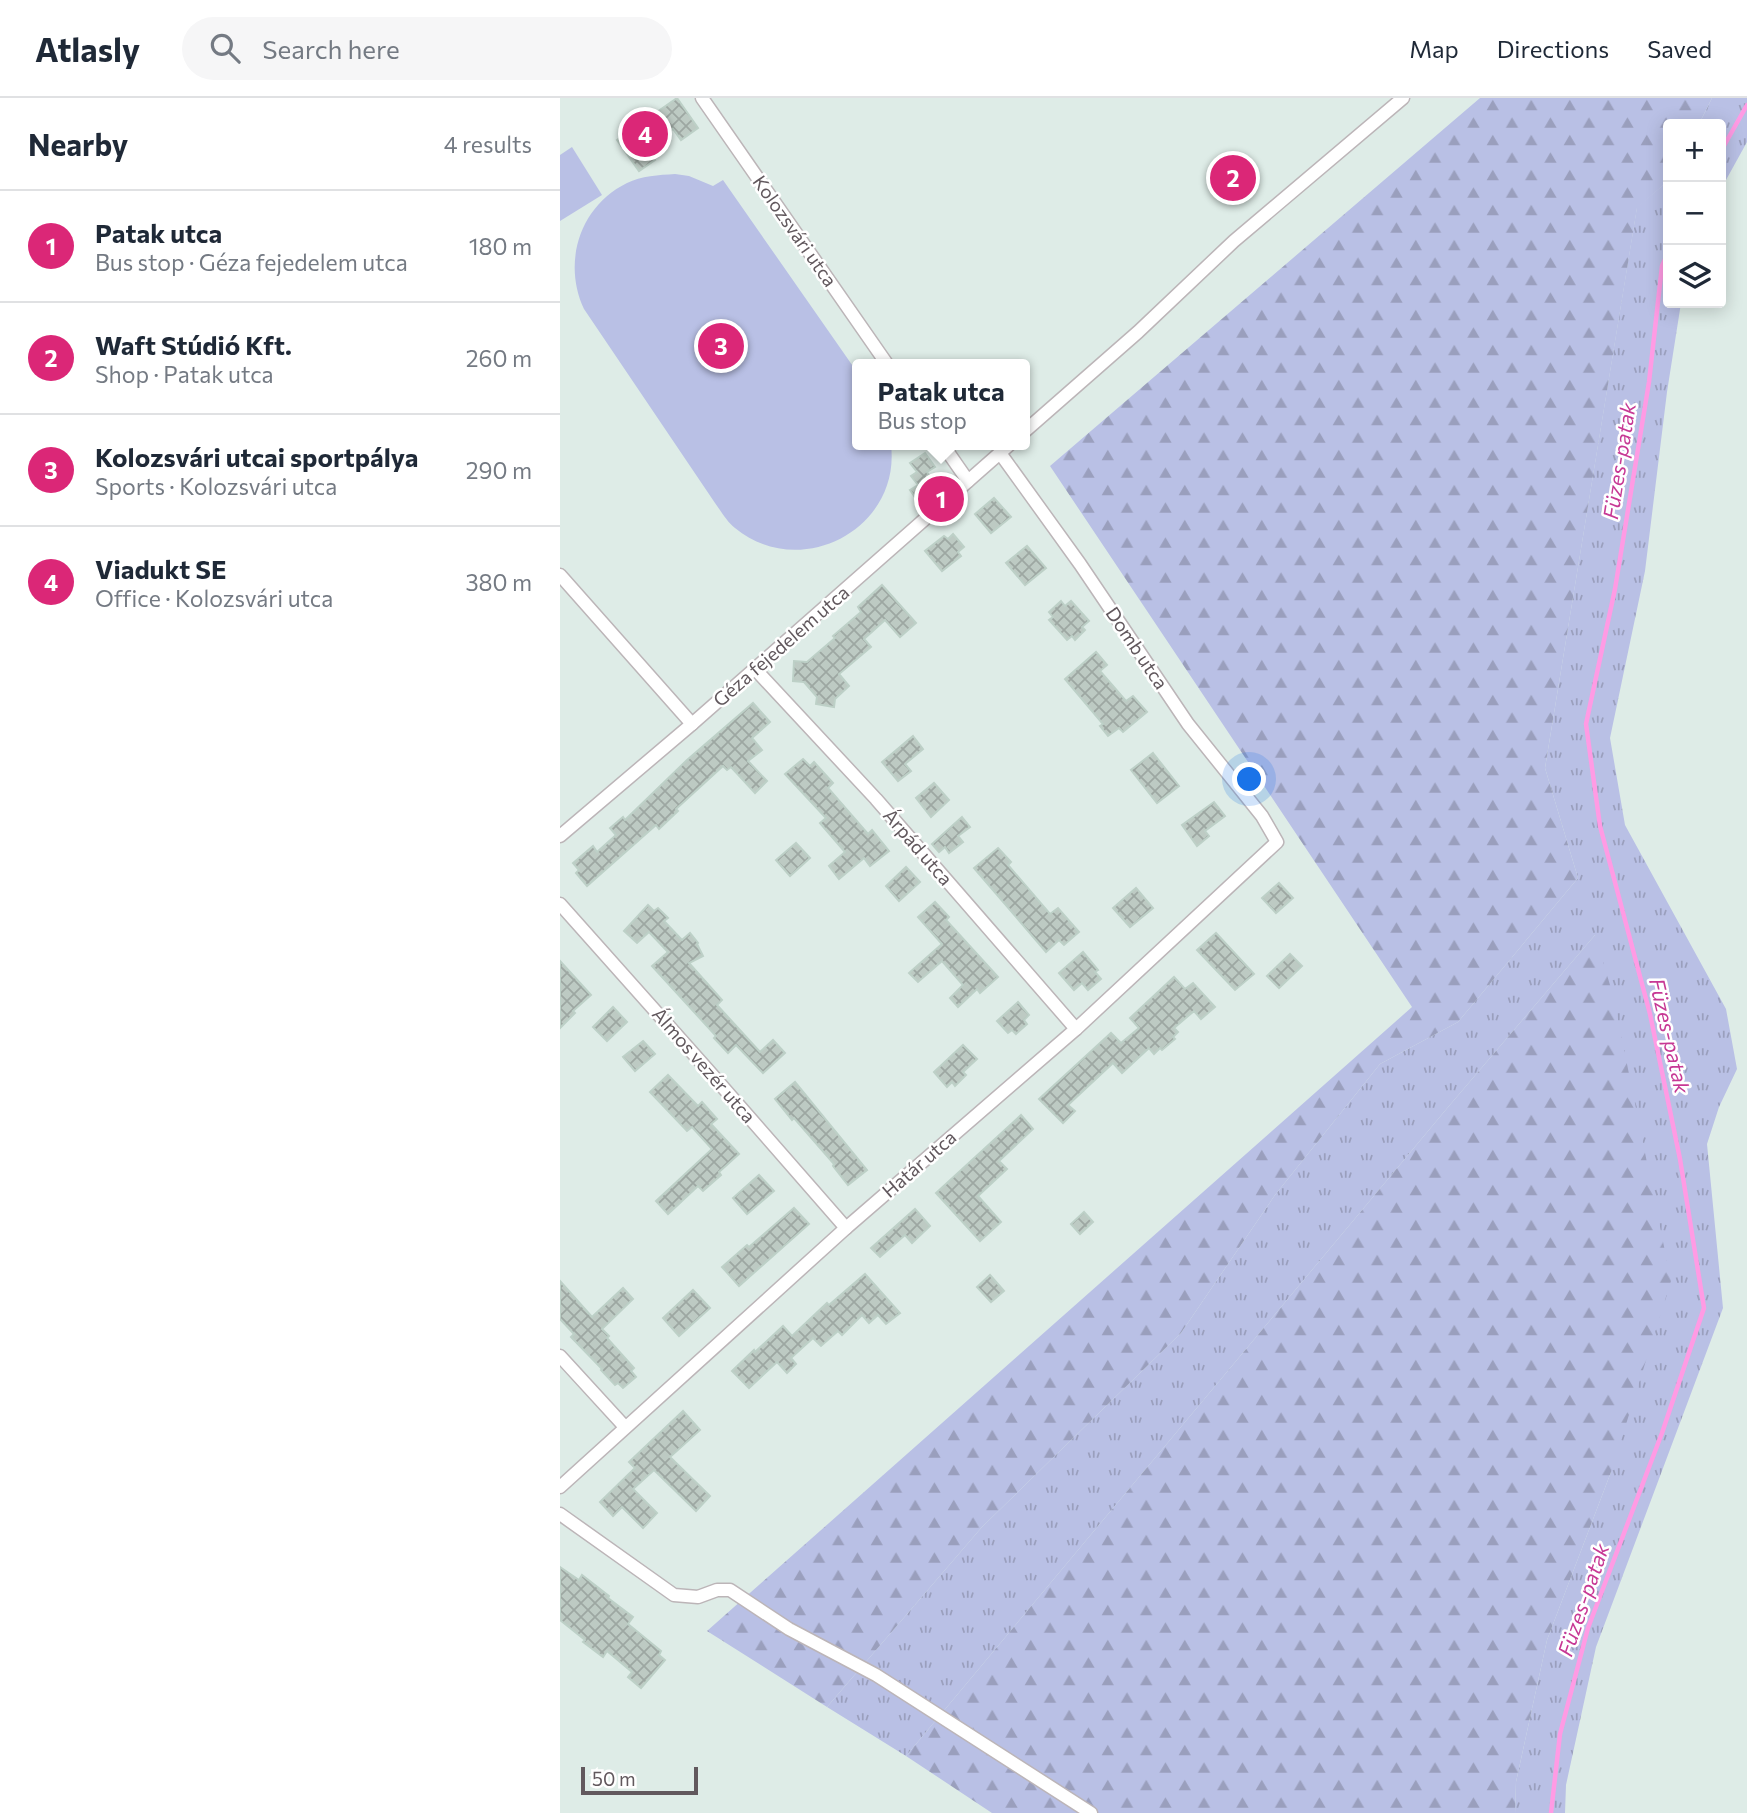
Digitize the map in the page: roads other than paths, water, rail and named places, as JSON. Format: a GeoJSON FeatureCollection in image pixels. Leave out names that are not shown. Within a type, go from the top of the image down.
{"type":"FeatureCollection","features":[{"type":"Feature","properties":{"kind":"street","name":"Kolozsvári utca"},"geometry":{"type":"LineString","coordinates":[[702,98],[884,359]]}},
{"type":"Feature","properties":{"kind":"street"},"geometry":{"type":"LineString","coordinates":[[1030,427],[1138,332],[1234,241],[1403,98]]}},
{"type":"Feature","properties":{"kind":"street"},"geometry":{"type":"LineString","coordinates":[[946,450],[968,481]]}},
{"type":"Feature","properties":{"kind":"street","name":"Géza fejedelem utca"},"geometry":{"type":"LineString","coordinates":[[560,836],[692,724],[1004,450]]}},
{"type":"Feature","properties":{"kind":"street","name":"Domb utca"},"geometry":{"type":"LineString","coordinates":[[1006,450],[1188,724],[1262,816],[1277,842]]}},
{"type":"Feature","properties":{"kind":"street"},"geometry":{"type":"LineString","coordinates":[[560,575],[692,724]]}},
{"type":"Feature","properties":{"kind":"street","name":"Árpád utca"},"geometry":{"type":"LineString","coordinates":[[755,669],[876,799],[1076,1029]]}},
{"type":"Feature","properties":{"kind":"street","name":"Határ utca"},"geometry":{"type":"LineString","coordinates":[[560,1487],[846,1228],[1076,1029],[1277,842]]}},
{"type":"Feature","properties":{"kind":"street","name":"Álmos vezér utca"},"geometry":{"type":"LineString","coordinates":[[560,904],[846,1228]]}},
{"type":"Feature","properties":{"kind":"street"},"geometry":{"type":"LineString","coordinates":[[560,1356],[625,1427]]}},
{"type":"Feature","properties":{"kind":"street"},"geometry":{"type":"LineString","coordinates":[[560,1514],[674,1595],[698,1597],[717,1590],[730,1590],[789,1629],[876,1675],[1091,1813]]}},
{"type":"Feature","properties":{"kind":"waterway","name":"Füzes-patak"},"geometry":{"type":"LineString","coordinates":[[1726,142],[1747,105]]}},
{"type":"Feature","properties":{"kind":"waterway","name":"Füzes-patak"},"geometry":{"type":"LineString","coordinates":[[1551,1813],[1560,1734],[1588,1628],[1662,1433],[1704,1308],[1680,1159],[1650,1014],[1600,826],[1586,724],[1615,589],[1649,382],[1663,264]]}},
{"type":"Feature","properties":{"kind":"place","name":"Viadukt SE"},"geometry":{"type":"Point","coordinates":[645,134]}},
{"type":"Feature","properties":{"kind":"place","name":"Waft Stúdió Kft."},"geometry":{"type":"Point","coordinates":[1233,178]}},
{"type":"Feature","properties":{"kind":"place","name":"Kolozsvári utcai sportpálya"},"geometry":{"type":"Point","coordinates":[721,346]}},
{"type":"Feature","properties":{"kind":"place","name":"Patak utca"},"geometry":{"type":"Point","coordinates":[941,499]}}]}
